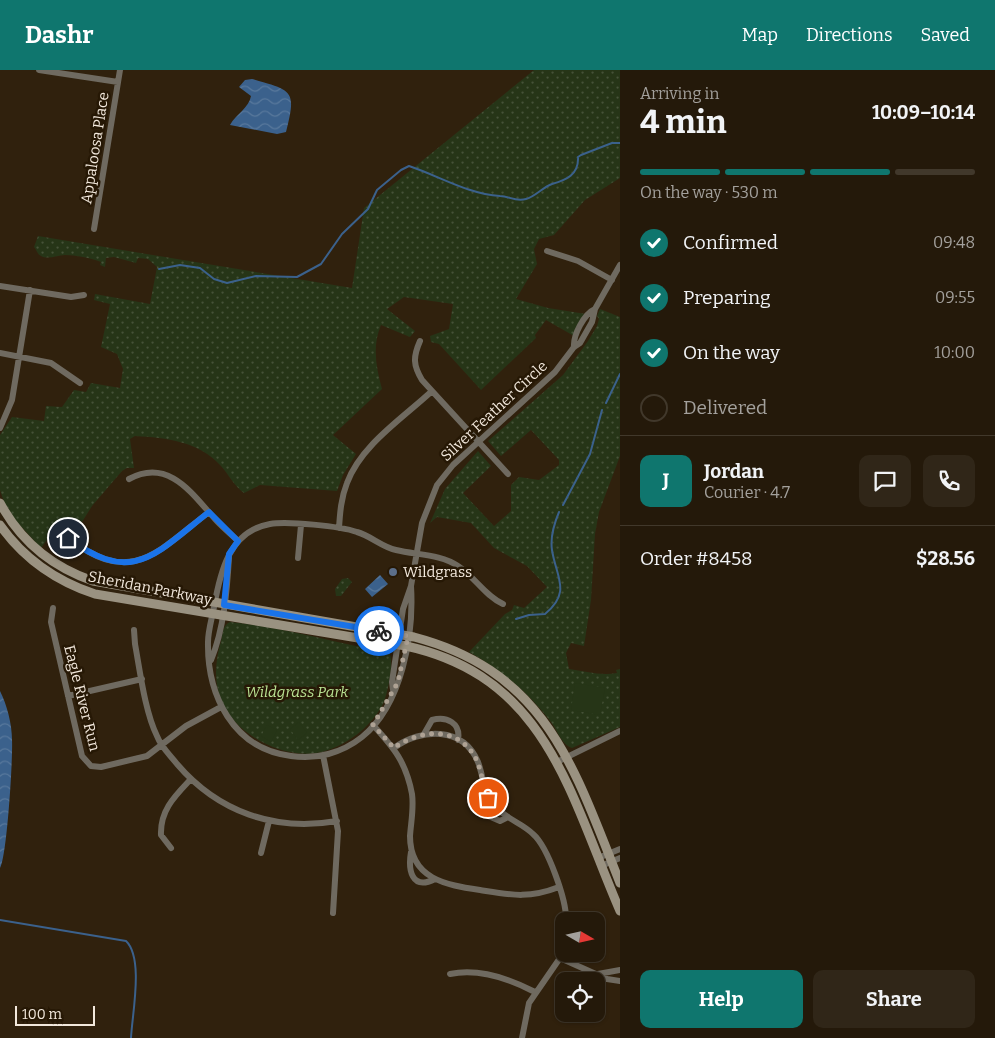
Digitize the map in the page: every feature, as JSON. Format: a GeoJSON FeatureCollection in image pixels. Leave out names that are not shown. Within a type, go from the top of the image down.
{"type":"FeatureCollection","features":[{"type":"Feature","properties":{"kind":"main road","name":"Sheridan Parkway"},"geometry":{"type":"LineString","coordinates":[[0,503],[30,543],[48,558],[75,574],[103,584],[404,635],[458,652],[485,666],[508,683],[544,719],[567,758],[613,858],[620,883]]}},
{"type":"Feature","properties":{"kind":"main road","name":"Sheridan Parkway"},"geometry":{"type":"LineString","coordinates":[[0,525],[34,563],[76,588],[120,599],[402,646],[453,661],[498,688],[531,721],[558,762],[620,911]]}},
{"type":"Feature","properties":{"kind":"street"},"geometry":{"type":"LineString","coordinates":[[39,70],[118,82]]}},
{"type":"Feature","properties":{"kind":"street","name":"Appaloosa Place"},"geometry":{"type":"LineString","coordinates":[[94,229],[120,70]]}},
{"type":"Feature","properties":{"kind":"street"},"geometry":{"type":"LineString","coordinates":[[547,250],[578,261],[612,280]]}},
{"type":"Feature","properties":{"kind":"street","name":"Silver Feather Circle"},"geometry":{"type":"LineString","coordinates":[[373,725],[382,714],[393,690],[392,682],[404,635],[403,609],[411,586],[422,523],[434,491],[453,465],[555,372],[586,334],[592,322],[595,309],[620,265]]}},
{"type":"Feature","properties":{"kind":"street"},"geometry":{"type":"LineString","coordinates":[[0,286],[71,297],[84,295]]}},
{"type":"Feature","properties":{"kind":"street"},"geometry":{"type":"LineString","coordinates":[[0,426],[12,400],[30,290]]}},
{"type":"Feature","properties":{"kind":"street"},"geometry":{"type":"LineString","coordinates":[[420,341],[414,356],[414,364],[422,380],[508,474]]}},
{"type":"Feature","properties":{"kind":"street"},"geometry":{"type":"LineString","coordinates":[[0,353],[52,362],[80,383]]}},
{"type":"Feature","properties":{"kind":"street"},"geometry":{"type":"LineString","coordinates":[[339,528],[344,492],[358,462],[372,446],[432,391]]}},
{"type":"Feature","properties":{"kind":"street"},"geometry":{"type":"LineString","coordinates":[[129,479],[138,474],[146,473],[175,480],[191,490],[209,512],[238,541]]}},
{"type":"Feature","properties":{"kind":"street"},"geometry":{"type":"LineString","coordinates":[[68,538],[87,552],[103,560],[129,562],[155,553],[209,512]]}},
{"type":"Feature","properties":{"kind":"street"},"geometry":{"type":"LineString","coordinates":[[435,880],[423,882],[412,876],[408,866],[412,850],[412,796],[407,773],[394,748],[373,725],[353,743],[323,755],[288,756],[264,749],[239,732],[221,707],[213,688],[208,641],[218,615],[220,576],[229,554],[238,541],[261,526],[276,523],[339,528],[358,532],[395,550],[442,558],[458,566],[491,598],[503,604]]}},
{"type":"Feature","properties":{"kind":"street"},"geometry":{"type":"LineString","coordinates":[[298,558],[301,525]]}},
{"type":"Feature","properties":{"kind":"street","name":"Eagle River Run"},"geometry":{"type":"LineString","coordinates":[[53,608],[51,622],[82,756],[91,766],[101,767],[140,759],[162,746],[186,726],[221,707]]}},
{"type":"Feature","properties":{"kind":"street"},"geometry":{"type":"LineString","coordinates":[[134,630],[142,679],[155,732],[162,746],[191,779],[227,806],[268,821],[297,825],[337,821]]}},
{"type":"Feature","properties":{"kind":"street"},"geometry":{"type":"LineString","coordinates":[[68,696],[142,679]]}},
{"type":"Feature","properties":{"kind":"street"},"geometry":{"type":"LineString","coordinates":[[424,734],[432,720],[444,718],[455,724],[458,730],[458,740]]}},
{"type":"Feature","properties":{"kind":"street"},"geometry":{"type":"LineString","coordinates":[[558,762],[620,731]]}},
{"type":"Feature","properties":{"kind":"street"},"geometry":{"type":"LineString","coordinates":[[394,748],[412,736],[447,734],[458,740],[472,752],[478,763],[485,790],[496,808],[508,818],[527,828],[540,841],[559,887],[565,912]]}},
{"type":"Feature","properties":{"kind":"street"},"geometry":{"type":"LineString","coordinates":[[323,755],[337,821],[338,847],[333,913]]}},
{"type":"Feature","properties":{"kind":"street"},"geometry":{"type":"LineString","coordinates":[[171,848],[161,835],[162,820],[172,799],[191,779]]}},
{"type":"Feature","properties":{"kind":"street"},"geometry":{"type":"LineString","coordinates":[[485,790],[482,805],[486,815],[500,821],[508,818]]}},
{"type":"Feature","properties":{"kind":"street"},"geometry":{"type":"LineString","coordinates":[[261,853],[268,821]]}},
{"type":"Feature","properties":{"kind":"street"},"geometry":{"type":"LineString","coordinates":[[599,862],[613,858],[620,849]]}},
{"type":"Feature","properties":{"kind":"street"},"geometry":{"type":"LineString","coordinates":[[412,850],[416,862],[435,880],[447,885],[522,896],[538,895],[559,887]]}},
{"type":"Feature","properties":{"kind":"street"},"geometry":{"type":"LineString","coordinates":[[522,1038],[525,1017],[535,992],[557,962]]}},
{"type":"Feature","properties":{"kind":"street"},"geometry":{"type":"LineString","coordinates":[[570,962],[593,972]]}},
{"type":"Feature","properties":{"kind":"street"},"geometry":{"type":"LineString","coordinates":[[605,973],[620,970]]}},
{"type":"Feature","properties":{"kind":"street"},"geometry":{"type":"LineString","coordinates":[[450,974],[460,972],[499,977],[511,980],[535,992]]}},
{"type":"Feature","properties":{"kind":"street"},"geometry":{"type":"LineString","coordinates":[[605,978],[620,981]]}},
{"type":"Feature","properties":{"kind":"green space"},"geometry":{"type":"Polygon","coordinates":[[[534,70],[620,70],[620,178],[585,200],[554,235],[539,239],[534,249],[537,264],[516,299],[548,308],[586,314],[574,336],[546,320],[535,335],[536,338],[481,390],[439,344],[431,342],[430,336],[449,329],[453,304],[404,297],[387,309],[415,331],[410,337],[381,325],[378,333],[376,357],[382,389],[333,435],[356,454],[343,475],[337,491],[260,485],[244,493],[234,484],[221,466],[202,451],[181,442],[135,436],[130,439],[134,468],[127,468],[122,471],[92,506],[77,530],[67,527],[59,532],[52,533],[41,548],[16,521],[4,502],[0,490],[0,435],[12,417],[44,421],[46,406],[62,407],[74,390],[86,392],[91,383],[120,388],[123,369],[117,354],[101,347],[110,304],[94,300],[95,294],[150,304],[157,267],[148,259],[138,258],[136,263],[114,257],[106,258],[105,267],[100,265],[101,262],[78,256],[44,257],[34,247],[38,236],[352,288],[364,208],[534,70]]]}},
{"type":"Feature","properties":{"kind":"green space"},"geometry":{"type":"Polygon","coordinates":[[[600,309],[620,317],[620,456],[599,512],[595,534],[591,600],[584,646],[571,643],[566,653],[569,669],[605,674],[617,673],[616,670],[620,669],[620,727],[572,748],[563,741],[551,722],[523,691],[492,666],[469,652],[505,614],[512,610],[514,605],[524,608],[547,587],[527,566],[494,548],[471,523],[437,517],[430,523],[445,489],[478,451],[491,466],[463,493],[494,526],[511,511],[511,485],[519,477],[539,480],[559,465],[559,460],[531,430],[501,456],[488,441],[563,375],[597,326],[599,319],[597,316],[600,309]]]}},
{"type":"Feature","properties":{"kind":"green space"},"geometry":{"type":"Polygon","coordinates":[[[348,578],[352,582],[341,596],[336,596],[335,589],[342,579],[348,578]]]}},
{"type":"Feature","properties":{"kind":"green space","name":"Wildgrass Park"},"geometry":{"type":"Polygon","coordinates":[[[230,622],[278,629],[387,651],[391,657],[391,670],[383,704],[378,713],[365,728],[349,740],[322,752],[308,754],[293,753],[277,749],[249,734],[228,713],[221,700],[216,680],[217,659],[224,629],[230,622]]]}},
{"type":"Feature","properties":{"kind":"green space"},"geometry":{"type":"Polygon","coordinates":[[[575,683],[605,688],[600,715],[571,710],[575,683]]]}},
{"type":"Feature","properties":{"kind":"green space"},"geometry":{"type":"Polygon","coordinates":[[[299,722],[307,733],[298,740],[290,729],[299,722]]]}},
{"type":"Feature","properties":{"kind":"green space"},"geometry":{"type":"Polygon","coordinates":[[[267,725],[277,730],[271,742],[261,736],[267,725]]]}},
{"type":"Feature","properties":{"kind":"water"},"geometry":{"type":"Polygon","coordinates":[[[252,79],[276,86],[288,94],[291,99],[291,107],[286,132],[277,134],[230,125],[248,104],[251,96],[239,87],[245,80],[252,79]]]}},
{"type":"Feature","properties":{"kind":"water"},"geometry":{"type":"Polygon","coordinates":[[[380,575],[388,584],[372,597],[365,589],[380,575]]]}},
{"type":"Feature","properties":{"kind":"water"},"geometry":{"type":"Polygon","coordinates":[[[0,691],[10,721],[12,750],[7,827],[3,860],[0,868],[0,691]]]}},
{"type":"Feature","properties":{"kind":"waterway"},"geometry":{"type":"LineString","coordinates":[[159,269],[180,265],[200,268],[214,279],[227,283],[256,276],[297,277],[321,264],[342,234],[368,209],[377,190],[401,170],[409,166],[476,192],[522,200],[529,198],[549,185],[571,176],[578,163],[578,157],[581,155],[612,143],[620,143]]}},
{"type":"Feature","properties":{"kind":"waterway"},"geometry":{"type":"LineString","coordinates":[[606,403],[620,374]]}},
{"type":"Feature","properties":{"kind":"waterway"},"geometry":{"type":"LineString","coordinates":[[563,505],[590,454],[602,410]]}},
{"type":"Feature","properties":{"kind":"waterway"},"geometry":{"type":"LineString","coordinates":[[516,619],[529,615],[545,614],[558,599],[560,584],[552,550],[552,540],[559,512]]}},
{"type":"Feature","properties":{"kind":"waterway"},"geometry":{"type":"LineString","coordinates":[[0,920],[126,941],[135,960],[136,973],[131,1038]]}},
{"type":"Feature","properties":{"kind":"way so far"},"geometry":{"type":"LineString","coordinates":[[379,631],[408,636],[401,675],[387,706],[373,725],[394,748],[412,736],[427,733],[447,734],[457,739],[466,745],[478,763],[488,798]]}},
{"type":"Feature","properties":{"kind":"place","name":"Wildgrass"},"geometry":{"type":"Point","coordinates":[393,572]}},
{"type":"Feature","properties":{"kind":"route"},"geometry":{"type":"LineString","coordinates":[[68,538],[87,552],[103,560],[129,562],[155,553],[209,512],[238,541],[229,554],[229,574],[224,605],[379,631]]}}]}
